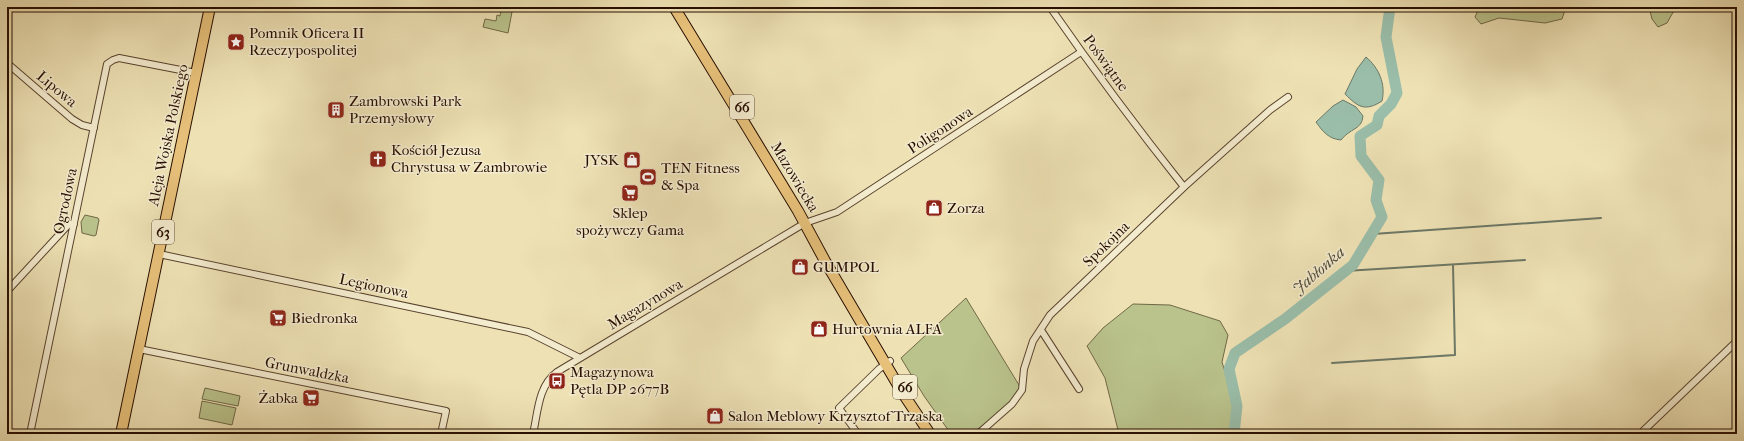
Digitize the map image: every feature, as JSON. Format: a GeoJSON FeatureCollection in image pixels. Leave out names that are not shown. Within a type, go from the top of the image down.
{"type":"FeatureCollection","features":[{"type":"Feature","properties":{"kind":"main road","name":"Aleja Wojska Polskiego"},"geometry":{"type":"LineString","coordinates":[[121,434],[210,7]]}},
{"type":"Feature","properties":{"kind":"main road","name":"Mazowiecka"},"geometry":{"type":"LineString","coordinates":[[674,7],[808,222]]}},
{"type":"Feature","properties":{"kind":"main road","name":"Mazowiecka"},"geometry":{"type":"LineString","coordinates":[[680,7],[758,133],[888,363]]}},
{"type":"Feature","properties":{"kind":"main road","name":"66"},"geometry":{"type":"LineString","coordinates":[[888,363],[908,392],[918,415],[930,434]]}},
{"type":"Feature","properties":{"kind":"street","name":"Poświątne"},"geometry":{"type":"LineString","coordinates":[[1050,7],[1081,52],[1142,134],[1184,187]]}},
{"type":"Feature","properties":{"kind":"street","name":"Poligonowa"},"geometry":{"type":"LineString","coordinates":[[808,222],[837,212],[846,207],[1081,52]]}},
{"type":"Feature","properties":{"kind":"street","name":"Ogrodowa"},"geometry":{"type":"LineString","coordinates":[[30,434],[107,64],[119,58],[196,74]]}},
{"type":"Feature","properties":{"kind":"street","name":"Lipowa"},"geometry":{"type":"LineString","coordinates":[[7,63],[72,119],[82,125],[94,128]]}},
{"type":"Feature","properties":{"kind":"street","name":"Spokojna"},"geometry":{"type":"LineString","coordinates":[[978,434],[1012,404],[1022,390],[1024,369],[1032,345],[1050,315],[1184,187],[1270,110],[1288,97]]}},
{"type":"Feature","properties":{"kind":"street","name":"Magazynowa"},"geometry":{"type":"LineString","coordinates":[[533,434],[542,390],[549,378],[808,222]]}},
{"type":"Feature","properties":{"kind":"street"},"geometry":{"type":"LineString","coordinates":[[10,288],[69,224],[74,224]]}},
{"type":"Feature","properties":{"kind":"street","name":"Legionowa"},"geometry":{"type":"LineString","coordinates":[[159,254],[528,332],[580,358]]}},
{"type":"Feature","properties":{"kind":"street"},"geometry":{"type":"LineString","coordinates":[[1041,330],[1079,389]]}},
{"type":"Feature","properties":{"kind":"street"},"geometry":{"type":"LineString","coordinates":[[1640,434],[1737,341]]}},
{"type":"Feature","properties":{"kind":"street","name":"Grunwaldzka"},"geometry":{"type":"LineString","coordinates":[[139,350],[446,411],[441,434]]}},
{"type":"Feature","properties":{"kind":"street"},"geometry":{"type":"LineString","coordinates":[[858,434],[839,408],[888,363]]}},
{"type":"Feature","properties":{"kind":"green space"},"geometry":{"type":"Polygon","coordinates":[[[1560,7],[1565,10],[1562,19],[1545,23],[1499,18],[1481,24],[1475,17],[1479,8],[1560,7]]]}},
{"type":"Feature","properties":{"kind":"green space"},"geometry":{"type":"Polygon","coordinates":[[[1649,7],[1676,7],[1667,23],[1658,27],[1652,19],[1649,7]]]}},
{"type":"Feature","properties":{"kind":"green space"},"geometry":{"type":"Polygon","coordinates":[[[501,10],[512,12],[508,33],[483,27],[485,19],[496,21],[497,15],[500,16],[501,10]]]}},
{"type":"Feature","properties":{"kind":"green space"},"geometry":{"type":"Polygon","coordinates":[[[85,215],[98,218],[99,220],[96,235],[94,236],[82,233],[81,222],[85,215]]]}},
{"type":"Feature","properties":{"kind":"green space"},"geometry":{"type":"Polygon","coordinates":[[[966,298],[1022,390],[1012,404],[971,434],[951,434],[924,396],[901,358],[966,298]]]}},
{"type":"Feature","properties":{"kind":"green space"},"geometry":{"type":"Polygon","coordinates":[[[1133,304],[1170,305],[1220,321],[1228,335],[1222,362],[1234,402],[1231,434],[1119,434],[1105,378],[1087,346],[1103,328],[1133,304]]]}},
{"type":"Feature","properties":{"kind":"green space"},"geometry":{"type":"Polygon","coordinates":[[[205,388],[240,396],[238,406],[202,399],[205,388]]]}},
{"type":"Feature","properties":{"kind":"green space"},"geometry":{"type":"Polygon","coordinates":[[[202,401],[236,408],[232,425],[199,418],[202,401]]]}},
{"type":"Feature","properties":{"kind":"shaded area"},"geometry":{"type":"Polygon","coordinates":[[[1366,57],[1378,71],[1382,83],[1383,95],[1382,101],[1366,107],[1358,105],[1345,94],[1357,69],[1366,57]]]}},
{"type":"Feature","properties":{"kind":"shaded area"},"geometry":{"type":"Polygon","coordinates":[[[1343,100],[1356,107],[1363,116],[1358,127],[1344,136],[1341,140],[1333,138],[1327,134],[1316,122],[1333,106],[1343,100]]]}},
{"type":"Feature","properties":{"kind":"waterway","name":"Jabłonka"},"geometry":{"type":"LineString","coordinates":[[1234,434],[1237,406],[1229,369],[1235,353],[1285,319],[1353,265],[1382,217],[1376,200],[1379,180],[1361,156],[1360,136],[1377,125],[1379,116],[1391,104],[1397,93],[1386,37],[1390,7]]}},
{"type":"Feature","properties":{"kind":"waterway"},"geometry":{"type":"LineString","coordinates":[[1373,234],[1601,218]]}},
{"type":"Feature","properties":{"kind":"waterway"},"geometry":{"type":"LineString","coordinates":[[1345,271],[1525,260]]}},
{"type":"Feature","properties":{"kind":"waterway"},"geometry":{"type":"LineString","coordinates":[[1332,363],[1455,355],[1453,265]]}},
{"type":"Feature","properties":{"kind":"place","name":"Pomnik Oficera II Rzeczypospolitej"},"geometry":{"type":"Point","coordinates":[236,42]}},
{"type":"Feature","properties":{"kind":"place","name":"Zambrowski Park Przemysłowy"},"geometry":{"type":"Point","coordinates":[336,110]}},
{"type":"Feature","properties":{"kind":"place","name":"Kościół Jezusa Chrystusa w Zambrowie"},"geometry":{"type":"Point","coordinates":[378,159]}},
{"type":"Feature","properties":{"kind":"place","name":"JYSK"},"geometry":{"type":"Point","coordinates":[632,160]}},
{"type":"Feature","properties":{"kind":"place","name":"TEN Fitness & Spa"},"geometry":{"type":"Point","coordinates":[648,177]}},
{"type":"Feature","properties":{"kind":"place","name":"Sklep spożywczy Gama"},"geometry":{"type":"Point","coordinates":[630,193]}},
{"type":"Feature","properties":{"kind":"place","name":"Zorza"},"geometry":{"type":"Point","coordinates":[934,208]}},
{"type":"Feature","properties":{"kind":"place","name":"GUMPOL"},"geometry":{"type":"Point","coordinates":[800,267]}},
{"type":"Feature","properties":{"kind":"place","name":"Biedronka"},"geometry":{"type":"Point","coordinates":[278,318]}},
{"type":"Feature","properties":{"kind":"place","name":"Hurtownia ALFA"},"geometry":{"type":"Point","coordinates":[819,329]}},
{"type":"Feature","properties":{"kind":"place","name":"Magazynowa Pętla DP 2677B"},"geometry":{"type":"Point","coordinates":[557,381]}},
{"type":"Feature","properties":{"kind":"place","name":"Żabka"},"geometry":{"type":"Point","coordinates":[311,398]}},
{"type":"Feature","properties":{"kind":"place","name":"Salon Meblowy Krzysztof Trzaska"},"geometry":{"type":"Point","coordinates":[715,416]}}]}
